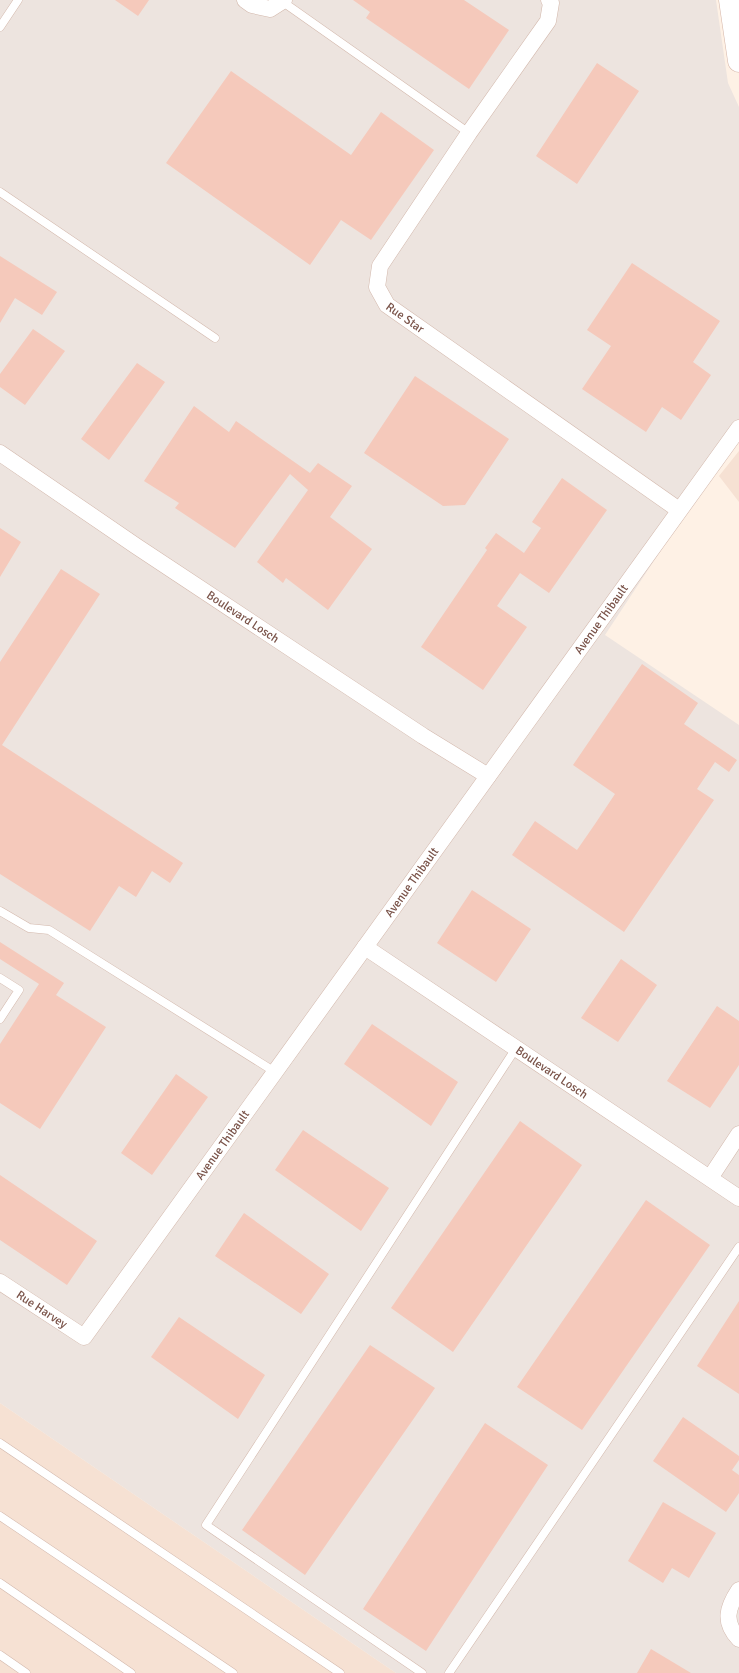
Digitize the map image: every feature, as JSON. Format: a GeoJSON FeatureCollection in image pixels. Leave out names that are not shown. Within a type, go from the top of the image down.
{"type":"FeatureCollection","features":[{"type":"Feature","properties":{"kind":"street"},"geometry":{"type":"LineString","coordinates":[[245,0],[252,5],[270,9],[283,1]]}},
{"type":"Feature","properties":{"kind":"street","name":"Rue Star"},"geometry":{"type":"LineString","coordinates":[[549,0],[551,3],[548,21],[469,133],[380,266],[377,287],[387,305],[679,510]]}},
{"type":"Feature","properties":{"kind":"street"},"geometry":{"type":"LineString","coordinates":[[730,0],[739,61]]}},
{"type":"Feature","properties":{"kind":"street","name":"Avenue Thibault"},"geometry":{"type":"LineString","coordinates":[[84,1337],[739,428]]}},
{"type":"Feature","properties":{"kind":"street","name":"Boulevard Losch"},"geometry":{"type":"LineString","coordinates":[[0,453],[136,546],[416,732],[488,776]]}},
{"type":"Feature","properties":{"kind":"street","name":"Boulevard Losch"},"geometry":{"type":"LineString","coordinates":[[364,948],[739,1198]]}},
{"type":"Feature","properties":{"kind":"street"},"geometry":{"type":"LineString","coordinates":[[710,1178],[739,1134]]}},
{"type":"Feature","properties":{"kind":"street","name":"Rue Harvey"},"geometry":{"type":"LineString","coordinates":[[0,1282],[84,1337]]}},
{"type":"Feature","properties":{"kind":"street"},"geometry":{"type":"LineString","coordinates":[[739,1590],[731,1603],[728,1617],[732,1631],[739,1639]]}},
{"type":"Feature","properties":{"kind":"lane"},"geometry":{"type":"LineString","coordinates":[[0,26],[18,0]]}},
{"type":"Feature","properties":{"kind":"lane"},"geometry":{"type":"LineString","coordinates":[[283,1],[469,133]]}},
{"type":"Feature","properties":{"kind":"lane"},"geometry":{"type":"LineString","coordinates":[[0,192],[215,338]]}},
{"type":"Feature","properties":{"kind":"lane"},"geometry":{"type":"LineString","coordinates":[[0,911],[29,928],[49,930],[275,1072]]}},
{"type":"Feature","properties":{"kind":"lane"},"geometry":{"type":"LineString","coordinates":[[0,978],[19,990],[0,1019]]}},
{"type":"Feature","properties":{"kind":"lane"},"geometry":{"type":"LineString","coordinates":[[422,1673],[206,1525],[516,1048]]}},
{"type":"Feature","properties":{"kind":"lane"},"geometry":{"type":"LineString","coordinates":[[449,1673],[739,1247]]}},
{"type":"Feature","properties":{"kind":"lane"},"geometry":{"type":"LineString","coordinates":[[0,1443],[340,1673]]}},
{"type":"Feature","properties":{"kind":"lane"},"geometry":{"type":"LineString","coordinates":[[0,1516],[233,1673]]}},
{"type":"Feature","properties":{"kind":"lane"},"geometry":{"type":"LineString","coordinates":[[0,1583],[132,1673]]}},
{"type":"Feature","properties":{"kind":"lane"},"geometry":{"type":"LineString","coordinates":[[0,1656],[26,1673]]}},
{"type":"Feature","properties":{"kind":"shaded area"},"geometry":{"type":"Polygon","coordinates":[[[0,0],[716,0],[728,83],[739,107],[739,432],[605,635],[739,725],[739,1673],[396,1673],[0,1403],[0,0]]]}},
{"type":"Feature","properties":{"kind":"shaded area"},"geometry":{"type":"Polygon","coordinates":[[[739,451],[739,502],[719,476],[739,451]]]}},
{"type":"Feature","properties":{"kind":"shaded area"},"geometry":{"type":"Polygon","coordinates":[[[0,1403],[396,1673],[0,1673],[0,1403]]]}},
{"type":"Feature","properties":{"kind":"building"},"geometry":{"type":"Polygon","coordinates":[[[115,0],[149,0],[138,16],[115,0]]]}},
{"type":"Feature","properties":{"kind":"building"},"geometry":{"type":"Polygon","coordinates":[[[353,0],[464,0],[509,30],[469,89],[366,18],[370,12],[353,0]]]}},
{"type":"Feature","properties":{"kind":"building"},"geometry":{"type":"Polygon","coordinates":[[[597,63],[639,91],[577,184],[536,156],[597,63]]]}},
{"type":"Feature","properties":{"kind":"building"},"geometry":{"type":"Polygon","coordinates":[[[231,71],[351,155],[381,112],[434,150],[371,240],[341,220],[310,265],[166,163],[231,71]]]}},
{"type":"Feature","properties":{"kind":"building"},"geometry":{"type":"Polygon","coordinates":[[[0,256],[57,292],[42,315],[15,298],[0,323],[0,256]]]}},
{"type":"Feature","properties":{"kind":"building"},"geometry":{"type":"Polygon","coordinates":[[[632,263],[720,321],[693,362],[711,375],[681,420],[662,407],[646,432],[582,389],[611,346],[587,330],[632,263]]]}},
{"type":"Feature","properties":{"kind":"building"},"geometry":{"type":"Polygon","coordinates":[[[33,329],[65,351],[25,405],[0,387],[0,374],[33,329]]]}},
{"type":"Feature","properties":{"kind":"building"},"geometry":{"type":"Polygon","coordinates":[[[137,363],[165,382],[109,460],[81,439],[137,363]]]}},
{"type":"Feature","properties":{"kind":"building"},"geometry":{"type":"Polygon","coordinates":[[[415,376],[509,439],[465,505],[443,506],[364,453],[415,376]]]}},
{"type":"Feature","properties":{"kind":"building"},"geometry":{"type":"Polygon","coordinates":[[[194,406],[229,432],[236,421],[310,473],[318,463],[352,486],[330,517],[372,549],[328,610],[286,578],[283,583],[257,562],[308,490],[290,474],[235,548],[175,508],[179,503],[144,481],[194,406]]]}},
{"type":"Feature","properties":{"kind":"building"},"geometry":{"type":"Polygon","coordinates":[[[562,478],[607,510],[549,593],[520,573],[497,606],[527,627],[483,690],[421,647],[487,550],[485,548],[496,533],[524,553],[541,528],[532,522],[562,478]]]}},
{"type":"Feature","properties":{"kind":"building"},"geometry":{"type":"Polygon","coordinates":[[[0,528],[21,542],[0,577],[0,528]]]}},
{"type":"Feature","properties":{"kind":"building"},"geometry":{"type":"Polygon","coordinates":[[[61,569],[100,594],[2,745],[183,863],[170,883],[152,871],[136,897],[119,886],[90,931],[0,874],[0,662],[61,569]]]}},
{"type":"Feature","properties":{"kind":"building"},"geometry":{"type":"Polygon","coordinates":[[[642,664],[698,703],[684,724],[737,760],[729,772],[715,762],[697,789],[714,800],[624,932],[512,855],[535,821],[577,850],[595,824],[615,794],[573,765],[642,664]]]}},
{"type":"Feature","properties":{"kind":"building"},"geometry":{"type":"Polygon","coordinates":[[[472,890],[531,929],[496,982],[437,943],[472,890]]]}},
{"type":"Feature","properties":{"kind":"building"},"geometry":{"type":"Polygon","coordinates":[[[0,942],[64,983],[56,995],[106,1027],[40,1129],[0,1103],[0,1044],[39,984],[0,959],[0,942]]]}},
{"type":"Feature","properties":{"kind":"building"},"geometry":{"type":"Polygon","coordinates":[[[621,959],[657,985],[618,1042],[581,1018],[621,959]]]}},
{"type":"Feature","properties":{"kind":"building"},"geometry":{"type":"Polygon","coordinates":[[[717,1006],[739,1021],[739,1065],[710,1108],[667,1081],[717,1006]]]}},
{"type":"Feature","properties":{"kind":"building"},"geometry":{"type":"Polygon","coordinates":[[[372,1024],[458,1082],[431,1126],[344,1064],[372,1024]]]}},
{"type":"Feature","properties":{"kind":"building"},"geometry":{"type":"Polygon","coordinates":[[[176,1074],[208,1097],[152,1175],[121,1153],[176,1074]]]}},
{"type":"Feature","properties":{"kind":"building"},"geometry":{"type":"Polygon","coordinates":[[[520,1121],[582,1165],[453,1352],[391,1308],[520,1121]]]}},
{"type":"Feature","properties":{"kind":"building"},"geometry":{"type":"Polygon","coordinates":[[[303,1130],[389,1188],[361,1231],[275,1170],[303,1130]]]}},
{"type":"Feature","properties":{"kind":"building"},"geometry":{"type":"Polygon","coordinates":[[[0,1175],[97,1241],[67,1285],[0,1240],[0,1175]]]}},
{"type":"Feature","properties":{"kind":"building"},"geometry":{"type":"Polygon","coordinates":[[[646,1200],[710,1245],[582,1430],[517,1387],[646,1200]]]}},
{"type":"Feature","properties":{"kind":"building"},"geometry":{"type":"Polygon","coordinates":[[[244,1213],[329,1274],[301,1314],[215,1256],[244,1213]]]}},
{"type":"Feature","properties":{"kind":"building"},"geometry":{"type":"Polygon","coordinates":[[[739,1301],[739,1394],[697,1366],[739,1301]]]}},
{"type":"Feature","properties":{"kind":"building"},"geometry":{"type":"Polygon","coordinates":[[[179,1317],[265,1375],[238,1419],[151,1357],[179,1317]]]}},
{"type":"Feature","properties":{"kind":"building"},"geometry":{"type":"Polygon","coordinates":[[[370,1345],[435,1388],[305,1575],[242,1530],[370,1345]]]}},
{"type":"Feature","properties":{"kind":"building"},"geometry":{"type":"Polygon","coordinates":[[[683,1417],[739,1456],[739,1460],[732,1470],[739,1475],[739,1493],[726,1512],[653,1461],[683,1417]]]}},
{"type":"Feature","properties":{"kind":"building"},"geometry":{"type":"Polygon","coordinates":[[[485,1423],[548,1465],[426,1651],[363,1609],[485,1423]]]}},
{"type":"Feature","properties":{"kind":"building"},"geometry":{"type":"Polygon","coordinates":[[[663,1502],[716,1533],[689,1578],[672,1568],[663,1583],[628,1561],[663,1502]]]}},
{"type":"Feature","properties":{"kind":"building"},"geometry":{"type":"Polygon","coordinates":[[[651,1649],[691,1673],[637,1673],[651,1649]]]}}]}
